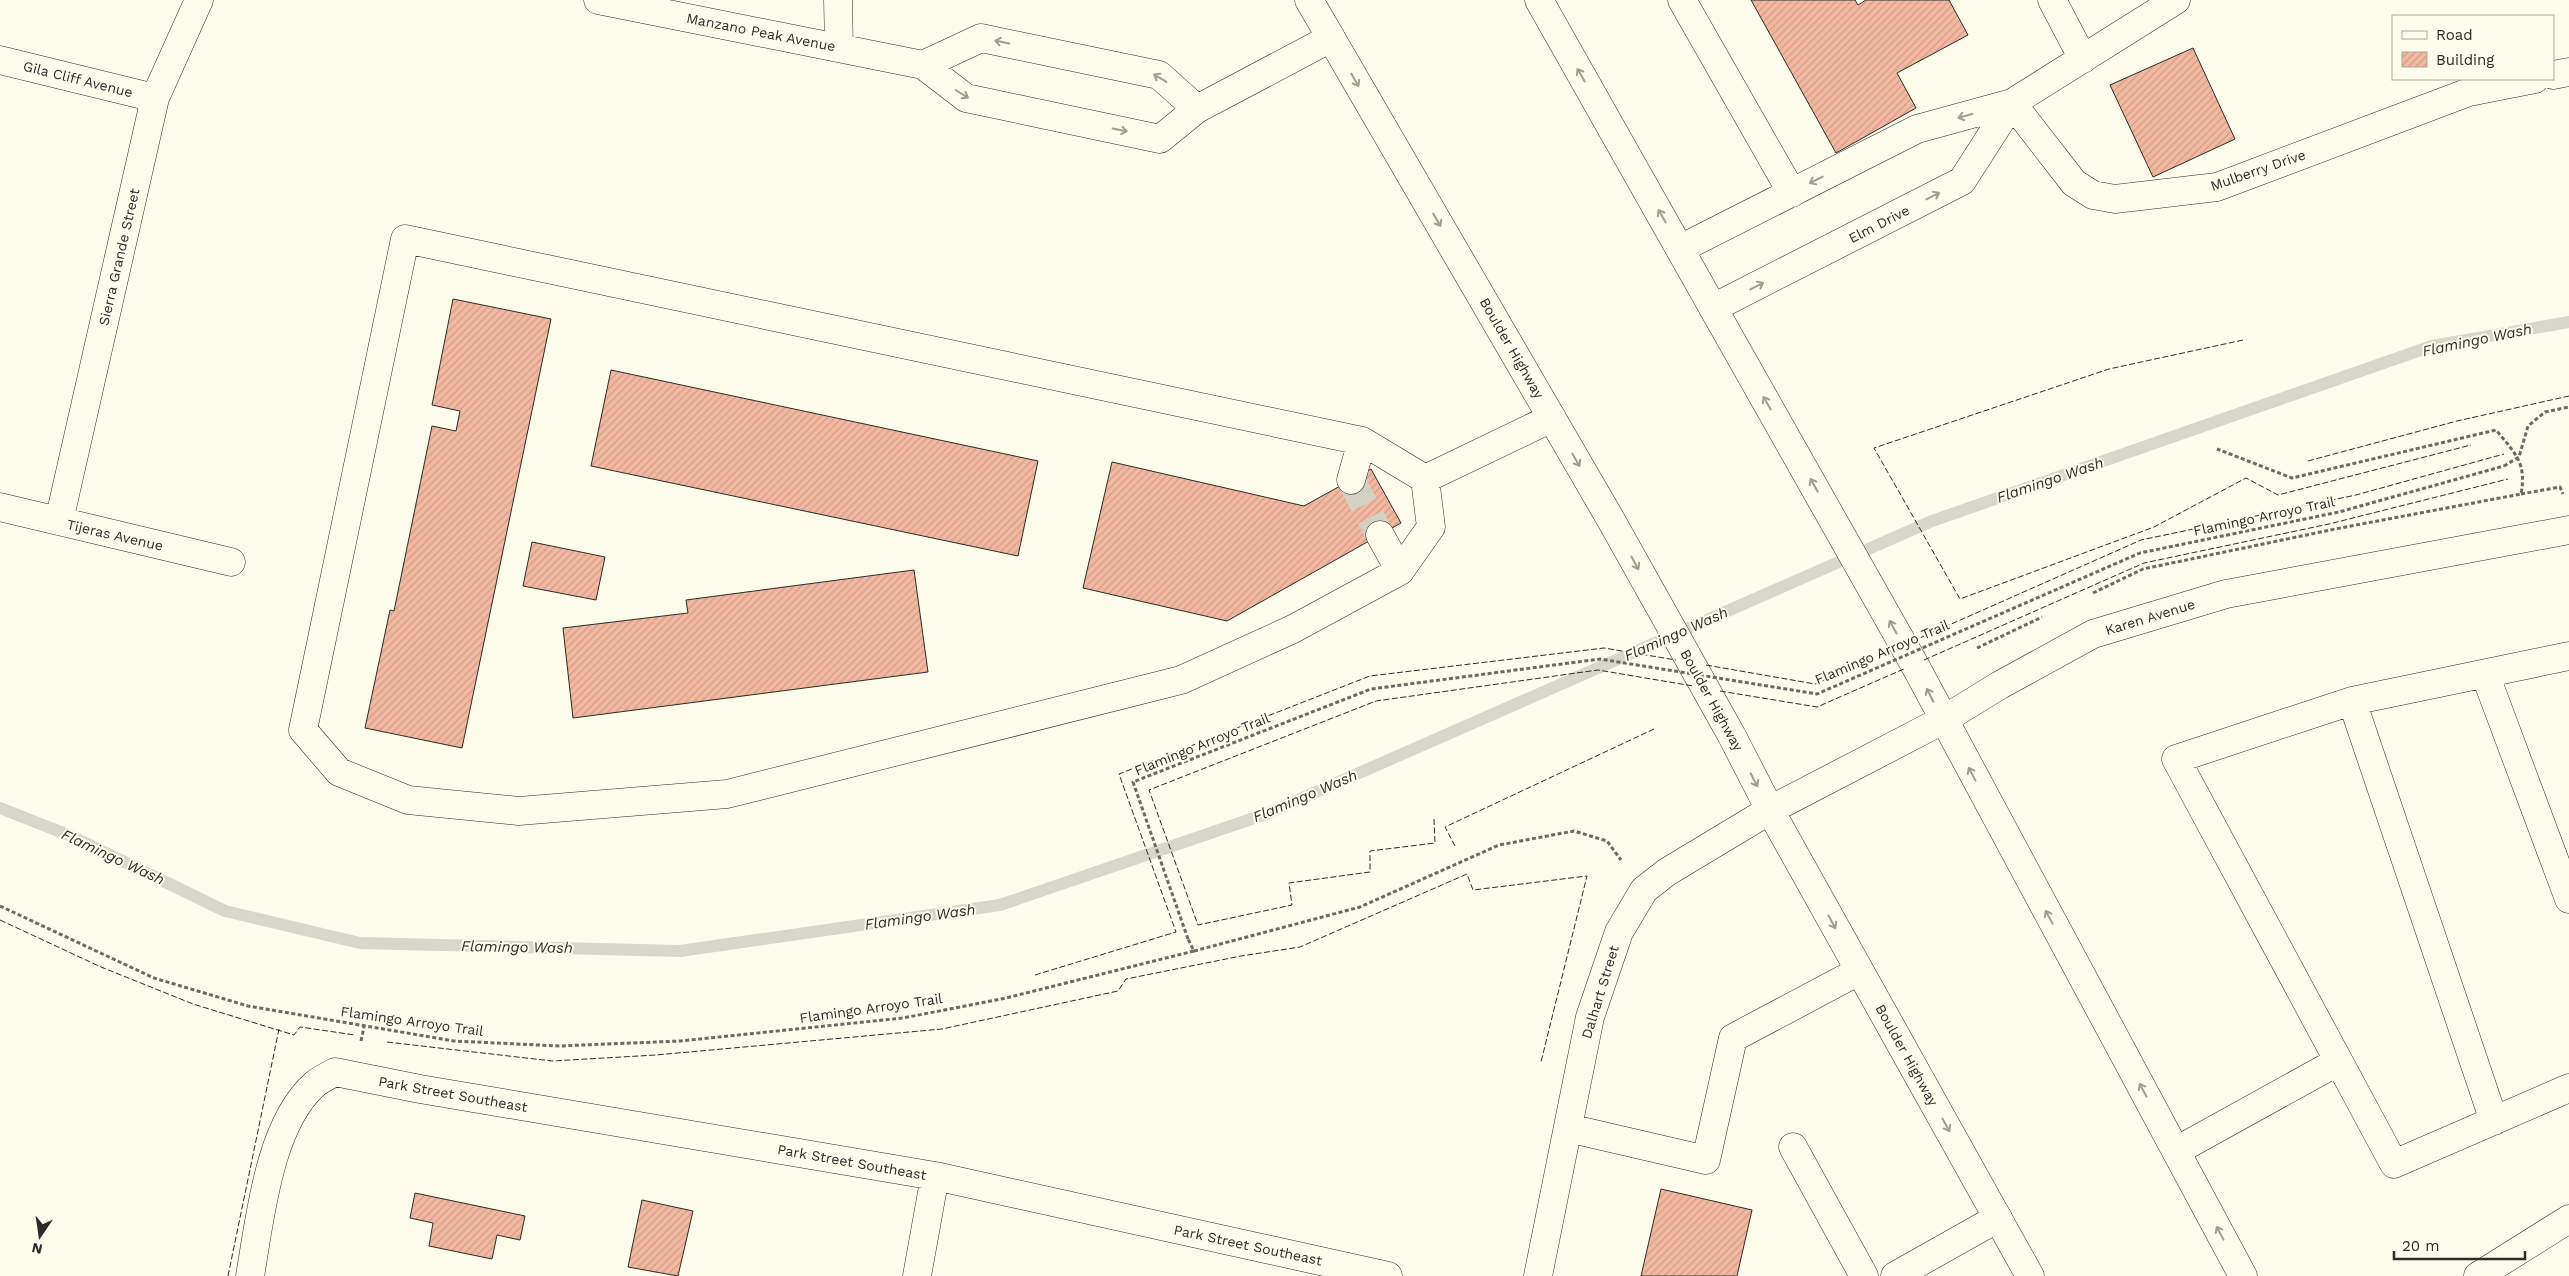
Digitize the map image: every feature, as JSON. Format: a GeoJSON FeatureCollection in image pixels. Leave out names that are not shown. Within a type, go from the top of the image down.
{"type":"FeatureCollection","features":[{"type":"Feature","properties":{"kind":"street","name":"Sierra Grande Street"},"geometry":{"type":"LineString","coordinates":[[59,521],[155,98],[199,0]]}},
{"type":"Feature","properties":{"kind":"street","name":"Manzano Peak Avenue"},"geometry":{"type":"LineString","coordinates":[[598,0],[923,65],[966,98],[1160,139],[1197,109],[1331,38]]}},
{"type":"Feature","properties":{"kind":"street"},"geometry":{"type":"LineString","coordinates":[[838,0],[839,48]]}},
{"type":"Feature","properties":{"kind":"street","name":"Boulder Highway"},"geometry":{"type":"LineString","coordinates":[[1309,0],[1611,520],[1732,736],[1770,810],[1859,971],[2030,1276]]}},
{"type":"Feature","properties":{"kind":"street"},"geometry":{"type":"LineString","coordinates":[[1539,0],[1917,669],[2243,1276]]}},
{"type":"Feature","properties":{"kind":"street"},"geometry":{"type":"LineString","coordinates":[[1682,0],[1792,193]]}},
{"type":"Feature","properties":{"kind":"street"},"geometry":{"type":"LineString","coordinates":[[2052,0],[2083,59]]}},
{"type":"Feature","properties":{"kind":"street","name":"Elm Drive"},"geometry":{"type":"LineString","coordinates":[[1680,250],[1916,129],[2012,104],[2176,0]]}},
{"type":"Feature","properties":{"kind":"street"},"geometry":{"type":"LineString","coordinates":[[923,65],[981,38],[1159,75],[1197,109]]}},
{"type":"Feature","properties":{"kind":"street","name":"Gila Cliff Avenue"},"geometry":{"type":"LineString","coordinates":[[0,60],[155,98]]}},
{"type":"Feature","properties":{"kind":"street"},"geometry":{"type":"LineString","coordinates":[[2554,75],[2569,72]]}},
{"type":"Feature","properties":{"kind":"street","name":"Mulberry Drive"},"geometry":{"type":"LineString","coordinates":[[2012,104],[2074,183],[2093,195],[2115,199],[2217,187],[2469,92],[2530,80]]}},
{"type":"Feature","properties":{"kind":"street","name":"Elm Drive"},"geometry":{"type":"LineString","coordinates":[[1713,308],[1962,181],[2012,104]]}},
{"type":"Feature","properties":{"kind":"street"},"geometry":{"type":"LineString","coordinates":[[405,239],[1362,442],[1425,479],[1431,527],[1400,571],[1293,629],[1181,680],[727,794],[519,811],[408,800],[339,772],[303,730],[405,239]]}},
{"type":"Feature","properties":{"kind":"street"},"geometry":{"type":"LineString","coordinates":[[1425,479],[1552,418]]}},
{"type":"Feature","properties":{"kind":"street"},"geometry":{"type":"LineString","coordinates":[[1351,480],[1362,442]]}},
{"type":"Feature","properties":{"kind":"street","name":"Tijeras Avenue"},"geometry":{"type":"LineString","coordinates":[[0,507],[231,562]]}},
{"type":"Feature","properties":{"kind":"street","name":"Karen Avenue"},"geometry":{"type":"LineString","coordinates":[[1770,810],[1943,720],[2000,685],[2093,634],[2217,596],[2569,530]]}},
{"type":"Feature","properties":{"kind":"street"},"geometry":{"type":"LineString","coordinates":[[1380,535],[1400,571]]}},
{"type":"Feature","properties":{"kind":"street"},"geometry":{"type":"LineString","coordinates":[[2569,656],[2352,701],[2176,759],[2337,1062],[2394,1164],[2569,1088]]}},
{"type":"Feature","properties":{"kind":"street"},"geometry":{"type":"LineString","coordinates":[[2485,674],[2569,899]]}},
{"type":"Feature","properties":{"kind":"street"},"geometry":{"type":"LineString","coordinates":[[2352,701],[2494,1121]]}},
{"type":"Feature","properties":{"kind":"street","name":"Dalhart Street"},"geometry":{"type":"LineString","coordinates":[[1538,1276],[1590,1016],[1619,932],[1644,890],[1667,872],[1770,810]]}},
{"type":"Feature","properties":{"kind":"street"},"geometry":{"type":"LineString","coordinates":[[1568,1128],[1706,1160],[1733,1038],[1859,971]]}},
{"type":"Feature","properties":{"kind":"street"},"geometry":{"type":"LineString","coordinates":[[2176,1151],[2337,1062]]}},
{"type":"Feature","properties":{"kind":"street","name":"Park Street Southeast"},"geometry":{"type":"LineString","coordinates":[[250,1276],[272,1158],[298,1105],[315,1084],[335,1072],[420,1089],[936,1176],[1388,1276]]}},
{"type":"Feature","properties":{"kind":"street"},"geometry":{"type":"LineString","coordinates":[[1793,1147],[1864,1276]]}},
{"type":"Feature","properties":{"kind":"street"},"geometry":{"type":"LineString","coordinates":[[917,1276],[936,1176]]}},
{"type":"Feature","properties":{"kind":"street"},"geometry":{"type":"LineString","coordinates":[[1895,1276],[1998,1218]]}},
{"type":"Feature","properties":{"kind":"street"},"geometry":{"type":"LineString","coordinates":[[2478,1276],[2569,1219]]}},
{"type":"Feature","properties":{"kind":"path"},"geometry":{"type":"LineString","coordinates":[[2519,457],[2528,426],[2545,412],[2569,407]]}},
{"type":"Feature","properties":{"kind":"path"},"geometry":{"type":"LineString","coordinates":[[2217,449],[2292,478],[2496,430],[2519,457]]}},
{"type":"Feature","properties":{"kind":"path","name":"Flamingo Arroyo Trail"},"geometry":{"type":"LineString","coordinates":[[0,906],[154,978],[248,1006],[454,1041],[558,1046],[680,1041],[902,1018],[1006,998],[1194,951],[1188,939],[1133,782],[1372,689],[1600,659],[1817,694],[2140,553],[2339,512],[2504,466],[2519,457]]}},
{"type":"Feature","properties":{"kind":"path"},"geometry":{"type":"LineString","coordinates":[[2521,494],[2560,488],[2564,496]]}},
{"type":"Feature","properties":{"kind":"path"},"geometry":{"type":"LineString","coordinates":[[1194,951],[1360,907],[1499,844],[1574,832],[1607,841],[1644,890]]}},
{"type":"Feature","properties":{"kind":"building"},"geometry":{"type":"Polygon","coordinates":[[[1751,0],[1855,0],[1858,5],[1866,0],[1949,0],[1968,35],[1897,73],[1916,108],[1836,153],[1751,0]]]}},
{"type":"Feature","properties":{"kind":"building"},"geometry":{"type":"Polygon","coordinates":[[[2193,48],[2235,139],[2153,177],[2110,85],[2193,48]]]}},
{"type":"Feature","properties":{"kind":"building"},"geometry":{"type":"Polygon","coordinates":[[[453,299],[551,319],[462,748],[365,728],[390,610],[394,611],[432,426],[456,431],[460,411],[432,405],[453,299]]]}},
{"type":"Feature","properties":{"kind":"building"},"geometry":{"type":"Polygon","coordinates":[[[611,370],[1038,461],[1018,556],[591,466],[611,370]]]}},
{"type":"Feature","properties":{"kind":"building"},"geometry":{"type":"Polygon","coordinates":[[[1112,462],[1304,506],[1371,469],[1401,523],[1227,621],[1083,588],[1112,462]]]}},
{"type":"Feature","properties":{"kind":"building"},"geometry":{"type":"Polygon","coordinates":[[[532,542],[605,557],[596,600],[523,586],[532,542]]]}},
{"type":"Feature","properties":{"kind":"building"},"geometry":{"type":"Polygon","coordinates":[[[914,570],[928,672],[573,718],[563,628],[688,613],[686,600],[914,570]]]}},
{"type":"Feature","properties":{"kind":"building"},"geometry":{"type":"Polygon","coordinates":[[[1661,1189],[1752,1210],[1737,1276],[1641,1276],[1661,1189]]]}},
{"type":"Feature","properties":{"kind":"building"},"geometry":{"type":"Polygon","coordinates":[[[415,1193],[525,1216],[520,1240],[497,1235],[492,1259],[429,1246],[433,1223],[410,1218],[415,1193]]]}},
{"type":"Feature","properties":{"kind":"building"},"geometry":{"type":"Polygon","coordinates":[[[642,1200],[693,1211],[678,1276],[628,1267],[642,1200]]]}},
{"type":"Feature","properties":{"kind":"waterway","name":"Flamingo Wash"},"geometry":{"type":"LineString","coordinates":[[0,808],[71,836],[225,911],[360,943],[680,951],[1000,905],[1266,814],[1932,521],[2432,346],[2569,322]]}},
{"type":"Feature","properties":{"kind":"tunnel"},"geometry":{"type":"LineString","coordinates":[[1351,480],[1380,535]]}},
{"type":"Feature","properties":{"kind":"fence"},"geometry":{"type":"LineString","coordinates":[[2243,340],[2109,369],[1874,448],[1960,599],[2154,527],[2246,478],[2278,495],[2471,445]]}},
{"type":"Feature","properties":{"kind":"fence"},"geometry":{"type":"LineString","coordinates":[[2308,461],[2457,421],[2569,396]]}},
{"type":"Feature","properties":{"kind":"fence"},"geometry":{"type":"LineString","coordinates":[[1913,641],[2141,540],[2356,495],[2504,454]]}},
{"type":"Feature","properties":{"kind":"fence"},"geometry":{"type":"LineString","coordinates":[[1924,660],[2144,563],[2329,524],[2508,479]]}},
{"type":"Feature","properties":{"kind":"fence"},"geometry":{"type":"LineString","coordinates":[[1035,975],[1176,932],[1119,774],[1370,676],[1604,648],[1676,660]]}},
{"type":"Feature","properties":{"kind":"fence"},"geometry":{"type":"LineString","coordinates":[[1706,665],[1815,684],[1894,649]]}},
{"type":"Feature","properties":{"kind":"fence"},"geometry":{"type":"LineString","coordinates":[[1720,691],[1817,707],[1906,668]]}},
{"type":"Feature","properties":{"kind":"fence"},"geometry":{"type":"LineString","coordinates":[[1434,819],[1435,843],[1370,851],[1370,872],[1289,883],[1292,905],[1198,925],[1149,790],[1376,701],[1598,670],[1693,686]]}},
{"type":"Feature","properties":{"kind":"fence"},"geometry":{"type":"LineString","coordinates":[[1455,846],[1445,827],[1654,729]]}},
{"type":"Feature","properties":{"kind":"fence"},"geometry":{"type":"LineString","coordinates":[[387,1042],[552,1061],[656,1055],[942,1029],[1118,991],[1126,979],[1241,956],[1300,947],[1467,874],[1473,890],[1587,876],[1541,1062]]}},
{"type":"Feature","properties":{"kind":"fence"},"geometry":{"type":"LineString","coordinates":[[0,920],[101,967],[193,1004],[294,1035],[300,1027],[355,1035]]}},
{"type":"Feature","properties":{"kind":"fence"},"geometry":{"type":"LineString","coordinates":[[228,1276],[279,1029]]}}]}
